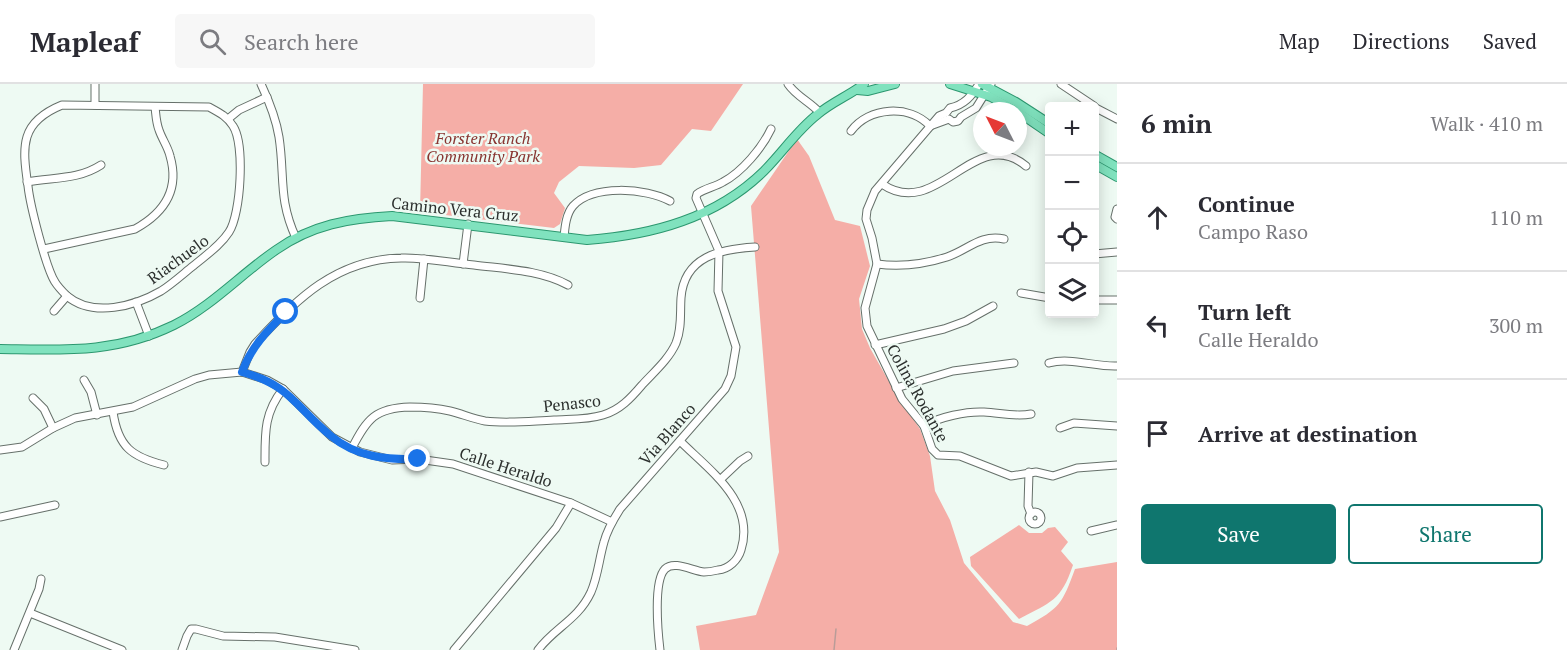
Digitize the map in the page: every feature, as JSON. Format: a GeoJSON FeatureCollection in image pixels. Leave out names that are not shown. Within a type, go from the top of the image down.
{"type":"FeatureCollection","features":[{"type":"Feature","properties":{"kind":"main road","name":"Camino Vera Cruz"},"geometry":{"type":"LineString","coordinates":[[0,349],[78,351],[112,346],[148,336],[174,325],[207,306],[258,264],[296,238],[316,228],[337,222],[392,216],[587,240],[651,232],[702,214],[727,200],[762,173],[819,112],[859,86],[868,91],[895,84]]}},
{"type":"Feature","properties":{"kind":"main road"},"geometry":{"type":"LineString","coordinates":[[950,84],[984,87],[1016,102],[1045,121]]}},
{"type":"Feature","properties":{"kind":"main road"},"geometry":{"type":"LineString","coordinates":[[984,87],[1004,102]]}},
{"type":"Feature","properties":{"kind":"main road"},"geometry":{"type":"LineString","coordinates":[[1027,119],[1045,131]]}},
{"type":"Feature","properties":{"kind":"main road"},"geometry":{"type":"LineString","coordinates":[[1098,156],[1117,167]]}},
{"type":"Feature","properties":{"kind":"main road"},"geometry":{"type":"LineString","coordinates":[[1099,166],[1117,177]]}},
{"type":"Feature","properties":{"kind":"street"},"geometry":{"type":"LineString","coordinates":[[95,84],[95,105]]}},
{"type":"Feature","properties":{"kind":"street"},"geometry":{"type":"LineString","coordinates":[[261,84],[275,116],[279,137],[284,206],[296,238]]}},
{"type":"Feature","properties":{"kind":"street"},"geometry":{"type":"LineString","coordinates":[[788,84],[819,112]]}},
{"type":"Feature","properties":{"kind":"street"},"geometry":{"type":"LineString","coordinates":[[1061,84],[1087,102]]}},
{"type":"Feature","properties":{"kind":"street","name":"Colina Rodante"},"geometry":{"type":"LineString","coordinates":[[948,116],[950,108],[959,106],[984,87]]}},
{"type":"Feature","properties":{"kind":"street","name":"Colina Rodante"},"geometry":{"type":"LineString","coordinates":[[948,116],[953,122],[958,121],[976,108],[984,87]]}},
{"type":"Feature","properties":{"kind":"street"},"geometry":{"type":"LineString","coordinates":[[54,311],[67,296],[54,281],[27,182],[25,149],[28,132],[38,118],[62,105],[95,105],[209,107],[228,119],[239,110],[267,97]]}},
{"type":"Feature","properties":{"kind":"street"},"geometry":{"type":"LineString","coordinates":[[44,249],[135,229],[161,211],[173,182],[173,168],[170,154],[156,122],[155,107]]}},
{"type":"Feature","properties":{"kind":"street"},"geometry":{"type":"LineString","coordinates":[[850,131],[856,123],[874,114],[894,110],[910,113],[925,120],[930,126]]}},
{"type":"Feature","properties":{"kind":"street"},"geometry":{"type":"LineString","coordinates":[[1099,110],[1117,119]]}},
{"type":"Feature","properties":{"kind":"street","name":"Colina Rodante"},"geometry":{"type":"LineString","coordinates":[[948,116],[939,116],[930,126],[872,196],[867,210],[866,219],[877,264],[865,308],[867,326],[875,345],[902,399],[924,426],[932,449],[938,454],[960,456],[1011,476],[1029,472],[1053,476],[1077,468],[1117,465]]}},
{"type":"Feature","properties":{"kind":"street","name":"Riachuelo"},"geometry":{"type":"LineString","coordinates":[[67,296],[92,308],[107,308],[136,302],[162,290],[220,244],[236,218],[239,197],[239,138],[228,119]]}},
{"type":"Feature","properties":{"kind":"street"},"geometry":{"type":"LineString","coordinates":[[702,214],[696,198],[697,194],[724,182],[750,160],[765,143],[771,129]]}},
{"type":"Feature","properties":{"kind":"street"},"geometry":{"type":"LineString","coordinates":[[882,184],[901,192],[925,191],[977,160],[993,155],[1008,155],[1018,159],[1026,166]]}},
{"type":"Feature","properties":{"kind":"street"},"geometry":{"type":"LineString","coordinates":[[27,182],[89,173],[101,165]]}},
{"type":"Feature","properties":{"kind":"street"},"geometry":{"type":"LineString","coordinates":[[564,237],[567,216],[572,207],[597,192],[617,190],[660,195],[670,201]]}},
{"type":"Feature","properties":{"kind":"street"},"geometry":{"type":"LineString","coordinates":[[1117,209],[1115,217],[1117,219]]}},
{"type":"Feature","properties":{"kind":"street","name":"Via Blanco"},"geometry":{"type":"LineString","coordinates":[[538,650],[544,642],[567,624],[591,593],[597,577],[604,541],[620,509],[725,389],[731,376],[736,347],[718,291],[719,251],[702,214]]}},
{"type":"Feature","properties":{"kind":"street"},"geometry":{"type":"LineString","coordinates":[[463,264],[468,224]]}},
{"type":"Feature","properties":{"kind":"street"},"geometry":{"type":"LineString","coordinates":[[877,264],[917,264],[948,256],[985,238],[1004,239]]}},
{"type":"Feature","properties":{"kind":"street","name":"Penasco"},"geometry":{"type":"LineString","coordinates":[[352,448],[362,429],[371,419],[391,408],[425,407],[447,410],[484,421],[508,422],[582,419],[609,414],[628,401],[671,353],[681,324],[681,294],[687,278],[700,261],[719,251],[755,247]]}},
{"type":"Feature","properties":{"kind":"street"},"geometry":{"type":"LineString","coordinates":[[1099,254],[1117,252]]}},
{"type":"Feature","properties":{"kind":"street"},"geometry":{"type":"LineString","coordinates":[[242,372],[250,352],[269,329],[303,296],[339,271],[380,259],[424,259],[509,269],[549,277],[568,285]]}},
{"type":"Feature","properties":{"kind":"street"},"geometry":{"type":"LineString","coordinates":[[420,297],[424,259]]}},
{"type":"Feature","properties":{"kind":"street"},"geometry":{"type":"LineString","coordinates":[[1021,292],[1045,297]]}},
{"type":"Feature","properties":{"kind":"street"},"geometry":{"type":"LineString","coordinates":[[1099,300],[1117,300]]}},
{"type":"Feature","properties":{"kind":"street"},"geometry":{"type":"LineString","coordinates":[[136,302],[148,336]]}},
{"type":"Feature","properties":{"kind":"street"},"geometry":{"type":"LineString","coordinates":[[875,345],[944,329],[966,321],[993,306]]}},
{"type":"Feature","properties":{"kind":"street"},"geometry":{"type":"LineString","coordinates":[[1049,363],[1058,360],[1117,366]]}},
{"type":"Feature","properties":{"kind":"street"},"geometry":{"type":"LineString","coordinates":[[896,388],[953,371],[1014,363]]}},
{"type":"Feature","properties":{"kind":"street","name":"Calle Heraldo"},"geometry":{"type":"LineString","coordinates":[[0,450],[22,447],[75,418],[133,407],[209,375],[242,372],[267,380],[283,389],[332,437],[352,448],[379,458],[418,459],[453,464],[571,503],[612,522]]}},
{"type":"Feature","properties":{"kind":"street"},"geometry":{"type":"LineString","coordinates":[[84,380],[91,392],[97,415]]}},
{"type":"Feature","properties":{"kind":"street"},"geometry":{"type":"LineString","coordinates":[[266,462],[267,419],[272,405],[283,389]]}},
{"type":"Feature","properties":{"kind":"street"},"geometry":{"type":"LineString","coordinates":[[33,398],[44,409],[53,428]]}},
{"type":"Feature","properties":{"kind":"street"},"geometry":{"type":"LineString","coordinates":[[113,412],[119,435],[129,451],[148,461],[164,465]]}},
{"type":"Feature","properties":{"kind":"street"},"geometry":{"type":"LineString","coordinates":[[924,426],[940,418],[982,412],[1019,417],[1032,414]]}},
{"type":"Feature","properties":{"kind":"street"},"geometry":{"type":"LineString","coordinates":[[1060,428],[1074,423],[1117,426]]}},
{"type":"Feature","properties":{"kind":"street"},"geometry":{"type":"LineString","coordinates":[[660,650],[657,627],[658,593],[662,571],[669,566],[705,572],[722,570],[734,563],[741,553],[744,537],[742,520],[733,497],[721,479],[680,441]]}},
{"type":"Feature","properties":{"kind":"street"},"geometry":{"type":"LineString","coordinates":[[721,479],[740,460],[748,456]]}},
{"type":"Feature","properties":{"kind":"street"},"geometry":{"type":"LineString","coordinates":[[1029,472],[1028,506],[1031,513]]}},
{"type":"Feature","properties":{"kind":"street"},"geometry":{"type":"LineString","coordinates":[[454,650],[556,528],[571,503]]}},
{"type":"Feature","properties":{"kind":"street"},"geometry":{"type":"LineString","coordinates":[[0,517],[55,505]]}},
{"type":"Feature","properties":{"kind":"street"},"geometry":{"type":"LineString","coordinates":[[1091,531],[1117,525]]}},
{"type":"Feature","properties":{"kind":"street"},"geometry":{"type":"LineString","coordinates":[[14,650],[41,579]]}},
{"type":"Feature","properties":{"kind":"street"},"geometry":{"type":"LineString","coordinates":[[31,609],[122,650]]}},
{"type":"Feature","properties":{"kind":"street"},"geometry":{"type":"LineString","coordinates":[[182,650],[191,629],[196,629],[233,638],[275,637],[355,650]]}},
{"type":"Feature","properties":{"kind":"green space","name":"Forster Ranch Community Park"},"geometry":{"type":"Polygon","coordinates":[[[423,84],[743,84],[711,131],[692,129],[661,165],[634,168],[579,166],[559,182],[554,193],[565,208],[560,224],[554,228],[420,212],[423,84]]]}},
{"type":"Feature","properties":{"kind":"green space"},"geometry":{"type":"Polygon","coordinates":[[[797,139],[809,156],[835,220],[860,226],[870,266],[859,299],[862,329],[896,394],[920,429],[930,456],[935,491],[950,520],[964,563],[1013,622],[1027,626],[1058,604],[1067,590],[1075,569],[1117,562],[1117,650],[700,650],[696,626],[756,615],[779,552],[751,206],[797,139]]]}},
{"type":"Feature","properties":{"kind":"green space"},"geometry":{"type":"Polygon","coordinates":[[[1019,525],[1029,533],[1042,533],[1048,528],[1055,527],[1068,542],[1061,551],[1073,565],[1064,586],[1054,599],[1019,619],[971,566],[970,557],[1019,525]]]}},
{"type":"Feature","properties":{"kind":"waterway"},"geometry":{"type":"LineString","coordinates":[[834,650],[836,629]]}},
{"type":"Feature","properties":{"kind":"route"},"geometry":{"type":"LineString","coordinates":[[286,312],[255,344],[242,372],[267,380],[283,389],[321,428],[332,437],[360,452],[392,460],[418,459]]}}]}
